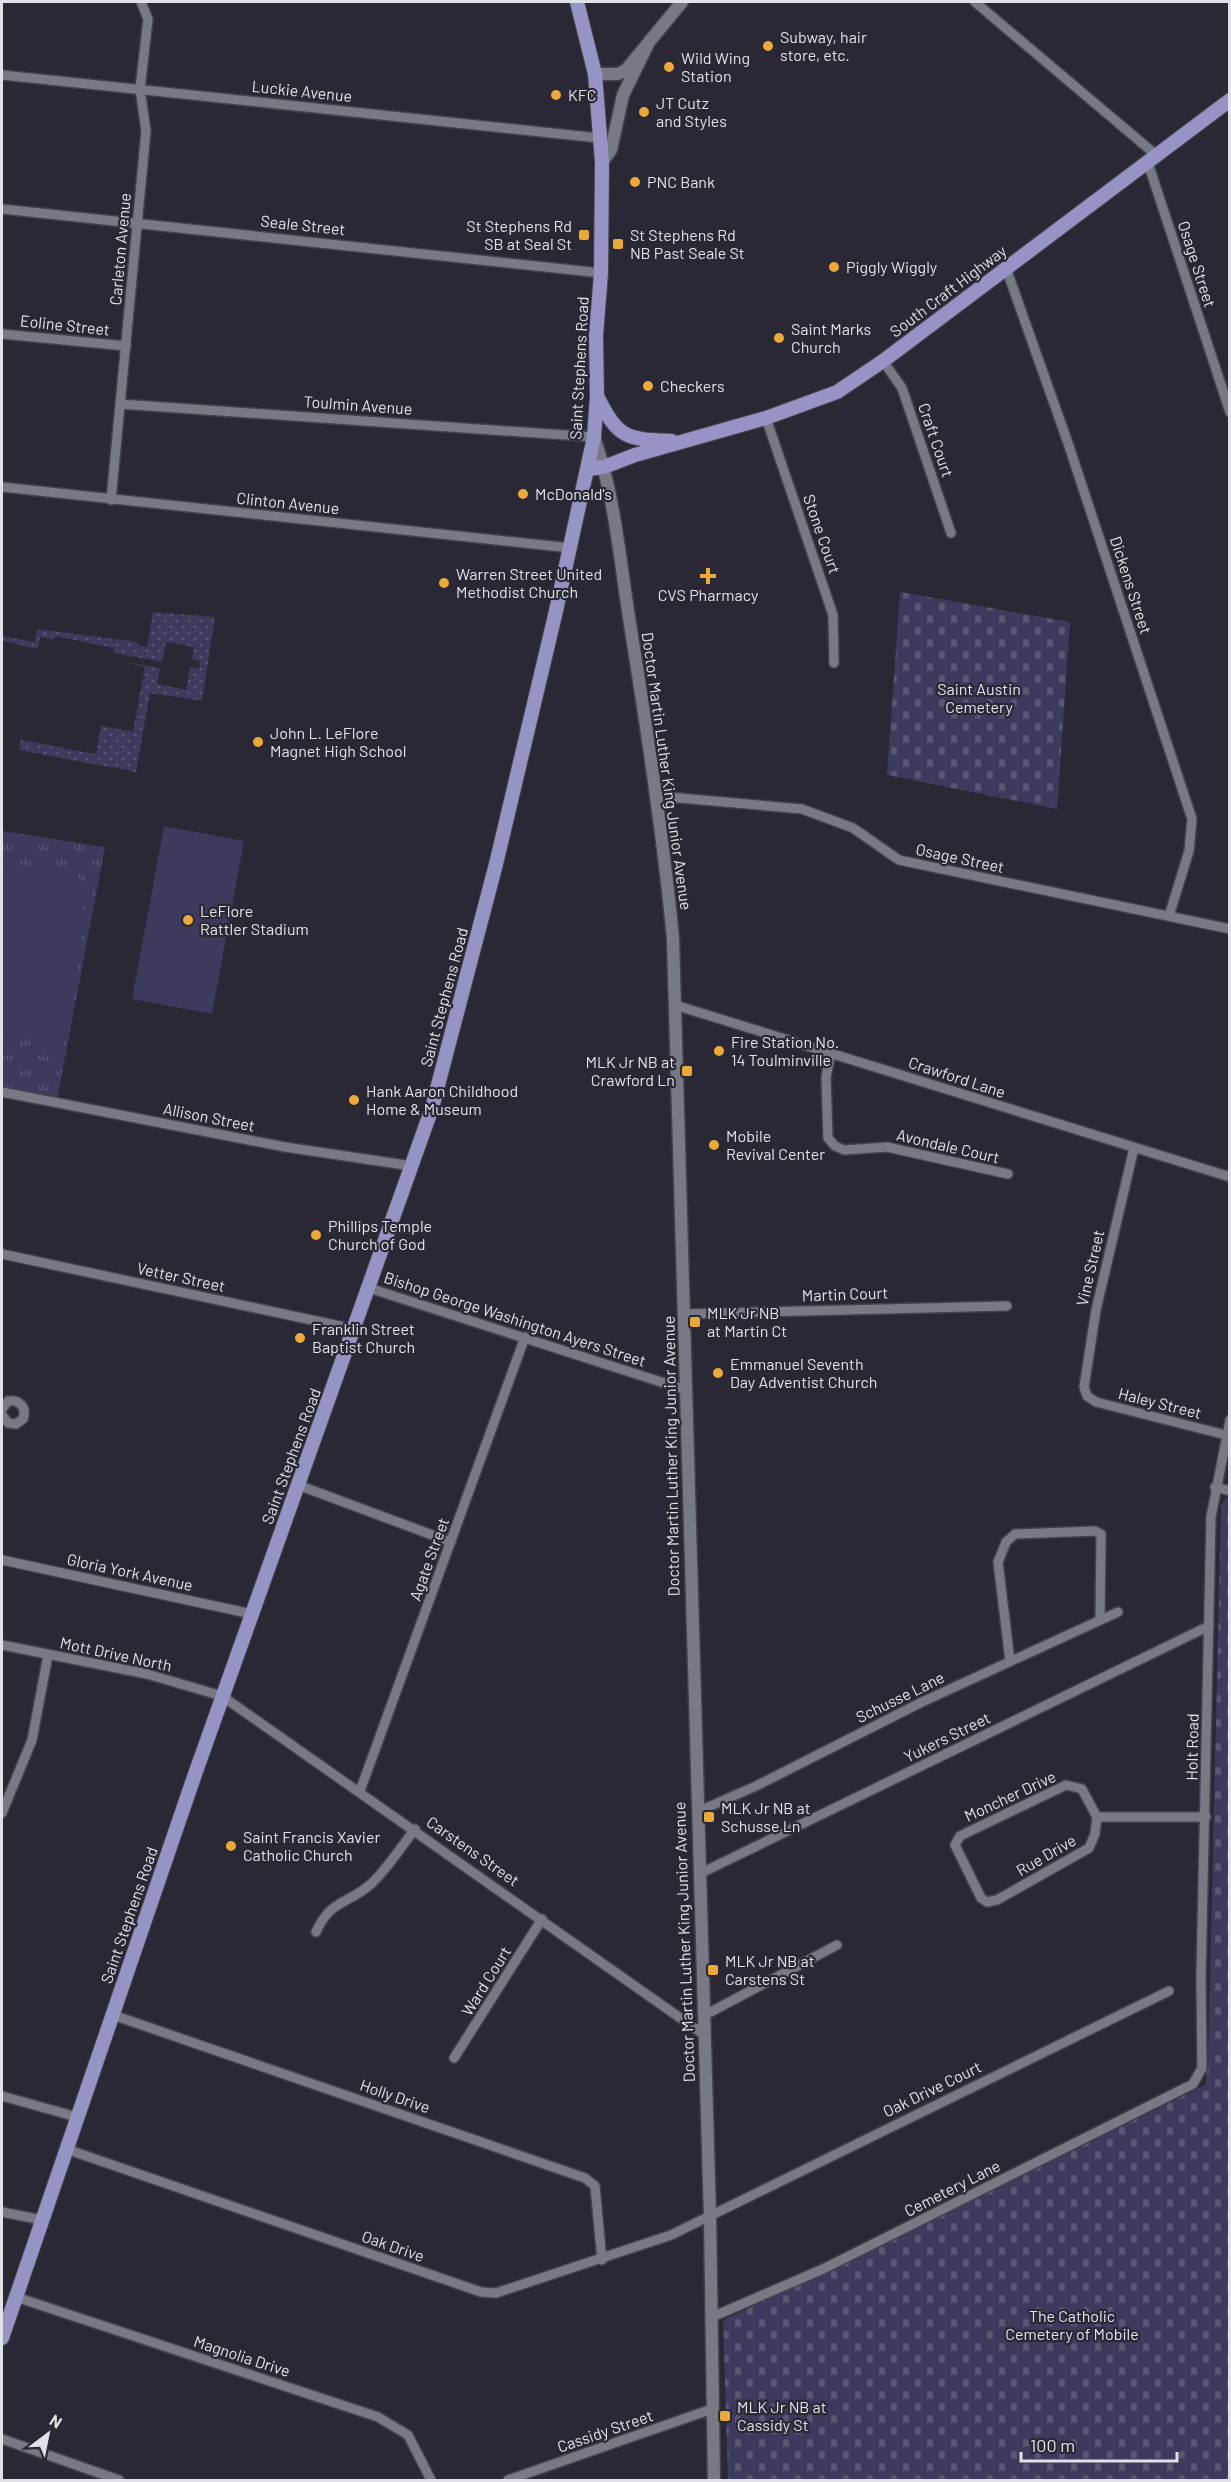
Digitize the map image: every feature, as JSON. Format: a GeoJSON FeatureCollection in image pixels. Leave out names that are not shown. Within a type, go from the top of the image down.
{"type":"FeatureCollection","features":[{"type":"Feature","properties":{"kind":"main road","name":"Saint Stephens Road"},"geometry":{"type":"LineString","coordinates":[[2,2338],[222,1696],[432,1108],[496,864],[571,548],[594,437],[597,396],[596,336],[601,273],[602,162],[595,74],[577,2]]}},
{"type":"Feature","properties":{"kind":"main road"},"geometry":{"type":"LineString","coordinates":[[595,74],[618,74],[626,70],[682,2]]}},
{"type":"Feature","properties":{"kind":"main road"},"geometry":{"type":"LineString","coordinates":[[602,162],[611,150],[623,95],[648,44]]}},
{"type":"Feature","properties":{"kind":"main road","name":"South Craft Highway"},"geometry":{"type":"LineString","coordinates":[[588,469],[604,467],[766,418],[837,392],[884,361],[1151,157],[1230,100]]}},
{"type":"Feature","properties":{"kind":"main road"},"geometry":{"type":"LineString","coordinates":[[597,396],[610,422],[620,432],[645,440],[682,442]]}},
{"type":"Feature","properties":{"kind":"main road","name":"Doctor Martin Luther King Junior Avenue"},"geometry":{"type":"LineString","coordinates":[[594,437],[604,467],[657,796],[673,939],[710,2217],[714,2481]]}},
{"type":"Feature","properties":{"kind":"street","name":"Carleton Avenue"},"geometry":{"type":"LineString","coordinates":[[111,500],[146,131],[140,89],[147,19],[141,2]]}},
{"type":"Feature","properties":{"kind":"street"},"geometry":{"type":"LineString","coordinates":[[975,2],[1151,157]]}},
{"type":"Feature","properties":{"kind":"street","name":"Luckie Avenue"},"geometry":{"type":"LineString","coordinates":[[2,75],[599,138]]}},
{"type":"Feature","properties":{"kind":"street","name":"Osage Street"},"geometry":{"type":"LineString","coordinates":[[1151,157],[1230,412]]}},
{"type":"Feature","properties":{"kind":"street","name":"Seale Street"},"geometry":{"type":"LineString","coordinates":[[2,209],[601,273]]}},
{"type":"Feature","properties":{"kind":"street","name":"Dickens Street"},"geometry":{"type":"LineString","coordinates":[[1006,268],[1068,443],[1192,819],[1189,850],[1169,916]]}},
{"type":"Feature","properties":{"kind":"street","name":"Eoline Street"},"geometry":{"type":"LineString","coordinates":[[2,334],[126,346]]}},
{"type":"Feature","properties":{"kind":"street","name":"Craft Court"},"geometry":{"type":"LineString","coordinates":[[884,361],[902,388],[951,533]]}},
{"type":"Feature","properties":{"kind":"street","name":"Toulmin Avenue"},"geometry":{"type":"LineString","coordinates":[[120,404],[594,437]]}},
{"type":"Feature","properties":{"kind":"street","name":"Stone Court"},"geometry":{"type":"LineString","coordinates":[[766,418],[833,615],[834,663]]}},
{"type":"Feature","properties":{"kind":"street","name":"Clinton Avenue"},"geometry":{"type":"LineString","coordinates":[[2,487],[571,548]]}},
{"type":"Feature","properties":{"kind":"street","name":"Osage Street"},"geometry":{"type":"LineString","coordinates":[[657,796],[802,809],[853,828],[899,860],[1230,929]]}},
{"type":"Feature","properties":{"kind":"street","name":"Crawford Lane"},"geometry":{"type":"LineString","coordinates":[[675,1005],[1230,1177]]}},
{"type":"Feature","properties":{"kind":"street","name":"Avondale Court"},"geometry":{"type":"LineString","coordinates":[[831,1052],[826,1077],[828,1138],[835,1146],[844,1150],[887,1147],[1008,1174]]}},
{"type":"Feature","properties":{"kind":"street","name":"Allison Street"},"geometry":{"type":"LineString","coordinates":[[2,1092],[285,1147],[412,1166]]}},
{"type":"Feature","properties":{"kind":"street","name":"Vine Street"},"geometry":{"type":"LineString","coordinates":[[1088,1396],[1084,1387],[1096,1310],[1134,1148]]}},
{"type":"Feature","properties":{"kind":"street","name":"Vetter Street"},"geometry":{"type":"LineString","coordinates":[[2,1254],[354,1329]]}},
{"type":"Feature","properties":{"kind":"street","name":"Bishop George Washington Ayers Street"},"geometry":{"type":"LineString","coordinates":[[369,1288],[686,1390]]}},
{"type":"Feature","properties":{"kind":"street","name":"Martin Court"},"geometry":{"type":"LineString","coordinates":[[685,1314],[1006,1306]]}},
{"type":"Feature","properties":{"kind":"street","name":"Agate Street"},"geometry":{"type":"LineString","coordinates":[[360,1791],[525,1337]]}},
{"type":"Feature","properties":{"kind":"street","name":"Haley Street"},"geometry":{"type":"LineString","coordinates":[[1088,1396],[1096,1402],[1226,1435]]}},
{"type":"Feature","properties":{"kind":"street"},"geometry":{"type":"LineString","coordinates":[[2,1409],[8,1401],[16,1401],[22,1405],[25,1412],[16,1424],[8,1423],[2,1415]]}},
{"type":"Feature","properties":{"kind":"street","name":"Holt Road"},"geometry":{"type":"LineString","coordinates":[[1200,2077],[1202,2068],[1201,1976],[1211,1517],[1215,1487],[1230,1420]]}},
{"type":"Feature","properties":{"kind":"street"},"geometry":{"type":"LineString","coordinates":[[298,1485],[451,1542]]}},
{"type":"Feature","properties":{"kind":"street"},"geometry":{"type":"LineString","coordinates":[[1215,1487],[1230,1491]]}},
{"type":"Feature","properties":{"kind":"street"},"geometry":{"type":"LineString","coordinates":[[1010,1661],[998,1562],[1006,1542],[1015,1534],[1095,1531],[1101,1534],[1100,1620]]}},
{"type":"Feature","properties":{"kind":"street","name":"Gloria York Avenue"},"geometry":{"type":"LineString","coordinates":[[2,1560],[252,1614]]}},
{"type":"Feature","properties":{"kind":"street","name":"Schusse Lane"},"geometry":{"type":"LineString","coordinates":[[697,1812],[756,1786],[922,1702],[1118,1612]]}},
{"type":"Feature","properties":{"kind":"street","name":"Yukers Street"},"geometry":{"type":"LineString","coordinates":[[699,1874],[1209,1626]]}},
{"type":"Feature","properties":{"kind":"street","name":"Mott Drive North"},"geometry":{"type":"LineString","coordinates":[[2,1645],[147,1674],[222,1696]]}},
{"type":"Feature","properties":{"kind":"street"},"geometry":{"type":"LineString","coordinates":[[2,1813],[3,1801],[32,1740],[48,1655]]}},
{"type":"Feature","properties":{"kind":"street","name":"Carstens Street"},"geometry":{"type":"LineString","coordinates":[[222,1696],[415,1829],[703,2034]]}},
{"type":"Feature","properties":{"kind":"street","name":"Moncher Drive"},"geometry":{"type":"LineString","coordinates":[[987,1902],[981,1898],[955,1845],[960,1836],[1066,1785],[1082,1789],[1097,1817]]}},
{"type":"Feature","properties":{"kind":"street"},"geometry":{"type":"LineString","coordinates":[[1097,1817],[1206,1817]]}},
{"type":"Feature","properties":{"kind":"street","name":"Rue Drive"},"geometry":{"type":"LineString","coordinates":[[987,1902],[997,1900],[1089,1848],[1095,1834],[1097,1817]]}},
{"type":"Feature","properties":{"kind":"street"},"geometry":{"type":"LineString","coordinates":[[316,1932],[324,1915],[333,1907],[371,1884],[415,1829]]}},
{"type":"Feature","properties":{"kind":"street","name":"Ward Court"},"geometry":{"type":"LineString","coordinates":[[454,2058],[542,1919]]}},
{"type":"Feature","properties":{"kind":"street"},"geometry":{"type":"LineString","coordinates":[[703,2016],[837,1945]]}},
{"type":"Feature","properties":{"kind":"street","name":"Oak Drive Court"},"geometry":{"type":"LineString","coordinates":[[710,2217],[852,2144],[1169,1991]]}},
{"type":"Feature","properties":{"kind":"street","name":"Holly Drive"},"geometry":{"type":"LineString","coordinates":[[112,2015],[585,2178],[595,2186],[602,2260]]}},
{"type":"Feature","properties":{"kind":"street","name":"Cemetery Lane"},"geometry":{"type":"LineString","coordinates":[[712,2316],[823,2269],[1193,2084],[1200,2077]]}},
{"type":"Feature","properties":{"kind":"street"},"geometry":{"type":"LineString","coordinates":[[2,2096],[78,2117]]}},
{"type":"Feature","properties":{"kind":"street","name":"Oak Drive"},"geometry":{"type":"LineString","coordinates":[[66,2149],[482,2292],[504,2291],[602,2260],[672,2235],[710,2217]]}},
{"type":"Feature","properties":{"kind":"street"},"geometry":{"type":"LineString","coordinates":[[2,2212],[42,2220]]}},
{"type":"Feature","properties":{"kind":"street","name":"Magnolia Drive"},"geometry":{"type":"LineString","coordinates":[[16,2297],[378,2417],[408,2435],[431,2481]]}},
{"type":"Feature","properties":{"kind":"street","name":"Cassidy Street"},"geometry":{"type":"LineString","coordinates":[[508,2481],[712,2409]]}},
{"type":"Feature","properties":{"kind":"street"},"geometry":{"type":"LineString","coordinates":[[2,2439],[119,2481]]}},
{"type":"Feature","properties":{"kind":"green space","name":"Saint Austin Cemetery"},"geometry":{"type":"Polygon","coordinates":[[[900,592],[1070,622],[1057,809],[887,775],[900,592]]]}},
{"type":"Feature","properties":{"kind":"green space"},"geometry":{"type":"Polygon","coordinates":[[[153,612],[215,617],[202,701],[150,693],[136,772],[19,750],[21,740],[96,754],[101,726],[133,732],[145,667],[114,660],[160,668],[157,684],[186,690],[190,667],[199,669],[200,661],[192,659],[194,647],[166,642],[162,662],[114,653],[114,648],[55,636],[54,639],[40,637],[38,649],[2,641],[2,636],[34,642],[37,629],[137,642],[140,646],[147,647],[153,612]]]}},
{"type":"Feature","properties":{"kind":"green space","name":"LeFlore Rattler Stadium"},"geometry":{"type":"Polygon","coordinates":[[[164,826],[244,841],[212,1014],[132,999],[164,826]]]}},
{"type":"Feature","properties":{"kind":"green space"},"geometry":{"type":"Polygon","coordinates":[[[2,831],[105,847],[57,1100],[2,1089],[2,831]]]}},
{"type":"Feature","properties":{"kind":"green space"},"geometry":{"type":"Polygon","coordinates":[[[2,867],[72,871],[85,884],[78,972],[62,1047],[2,1034],[2,867]]]}},
{"type":"Feature","properties":{"kind":"green space","name":"The Catholic Cemetery of Mobile"},"geometry":{"type":"Polygon","coordinates":[[[1226,1498],[1230,1499],[1229,2480],[728,2480],[723,2320],[831,2270],[1205,2085],[1208,2065],[1221,1505],[1226,1498]]]}},
{"type":"Feature","properties":{"kind":"place","name":"Subway, hair store, etc."},"geometry":{"type":"Point","coordinates":[768,46]}},
{"type":"Feature","properties":{"kind":"place","name":"Wild Wing Station"},"geometry":{"type":"Point","coordinates":[669,67]}},
{"type":"Feature","properties":{"kind":"place","name":"KFC"},"geometry":{"type":"Point","coordinates":[556,95]}},
{"type":"Feature","properties":{"kind":"place","name":"JT Cutz and Styles"},"geometry":{"type":"Point","coordinates":[644,112]}},
{"type":"Feature","properties":{"kind":"place","name":"PNC Bank"},"geometry":{"type":"Point","coordinates":[635,182]}},
{"type":"Feature","properties":{"kind":"place","name":"St Stephens Rd SB at Seal St"},"geometry":{"type":"Point","coordinates":[584,235]}},
{"type":"Feature","properties":{"kind":"place","name":"St Stephens Rd NB Past Seale St"},"geometry":{"type":"Point","coordinates":[618,244]}},
{"type":"Feature","properties":{"kind":"place","name":"Piggly Wiggly"},"geometry":{"type":"Point","coordinates":[834,267]}},
{"type":"Feature","properties":{"kind":"place","name":"Saint Marks Church"},"geometry":{"type":"Point","coordinates":[779,338]}},
{"type":"Feature","properties":{"kind":"place","name":"Checkers"},"geometry":{"type":"Point","coordinates":[648,386]}},
{"type":"Feature","properties":{"kind":"place","name":"McDonald's"},"geometry":{"type":"Point","coordinates":[523,494]}},
{"type":"Feature","properties":{"kind":"place","name":"CVS Pharmacy"},"geometry":{"type":"Point","coordinates":[708,576]}},
{"type":"Feature","properties":{"kind":"place","name":"Warren Street United Methodist Church"},"geometry":{"type":"Point","coordinates":[444,583]}},
{"type":"Feature","properties":{"kind":"place","name":"John L. LeFlore Magnet High School"},"geometry":{"type":"Point","coordinates":[258,742]}},
{"type":"Feature","properties":{"kind":"place","name":"LeFlore Rattler Stadium"},"geometry":{"type":"Point","coordinates":[188,920]}},
{"type":"Feature","properties":{"kind":"place","name":"Fire Station No. 14 Toulminville"},"geometry":{"type":"Point","coordinates":[719,1051]}},
{"type":"Feature","properties":{"kind":"place","name":"MLK Jr NB at Crawford Ln"},"geometry":{"type":"Point","coordinates":[687,1071]}},
{"type":"Feature","properties":{"kind":"place","name":"Hank Aaron Childhood Home & Museum"},"geometry":{"type":"Point","coordinates":[354,1100]}},
{"type":"Feature","properties":{"kind":"place","name":"Mobile Revival Center"},"geometry":{"type":"Point","coordinates":[714,1145]}},
{"type":"Feature","properties":{"kind":"place","name":"Phillips Temple Church of God"},"geometry":{"type":"Point","coordinates":[316,1235]}},
{"type":"Feature","properties":{"kind":"place","name":"MLK Jr NB at Martin Ct"},"geometry":{"type":"Point","coordinates":[695,1322]}},
{"type":"Feature","properties":{"kind":"place","name":"Franklin Street Baptist Church"},"geometry":{"type":"Point","coordinates":[300,1338]}},
{"type":"Feature","properties":{"kind":"place","name":"Emmanuel Seventh Day Adventist Church"},"geometry":{"type":"Point","coordinates":[718,1373]}},
{"type":"Feature","properties":{"kind":"place","name":"MLK Jr NB at Schusse Ln"},"geometry":{"type":"Point","coordinates":[709,1817]}},
{"type":"Feature","properties":{"kind":"place","name":"Saint Francis Xavier Catholic Church"},"geometry":{"type":"Point","coordinates":[231,1846]}},
{"type":"Feature","properties":{"kind":"place","name":"MLK Jr NB at Carstens St"},"geometry":{"type":"Point","coordinates":[713,1970]}},
{"type":"Feature","properties":{"kind":"place","name":"MLK Jr NB at Cassidy St"},"geometry":{"type":"Point","coordinates":[725,2416]}}]}
